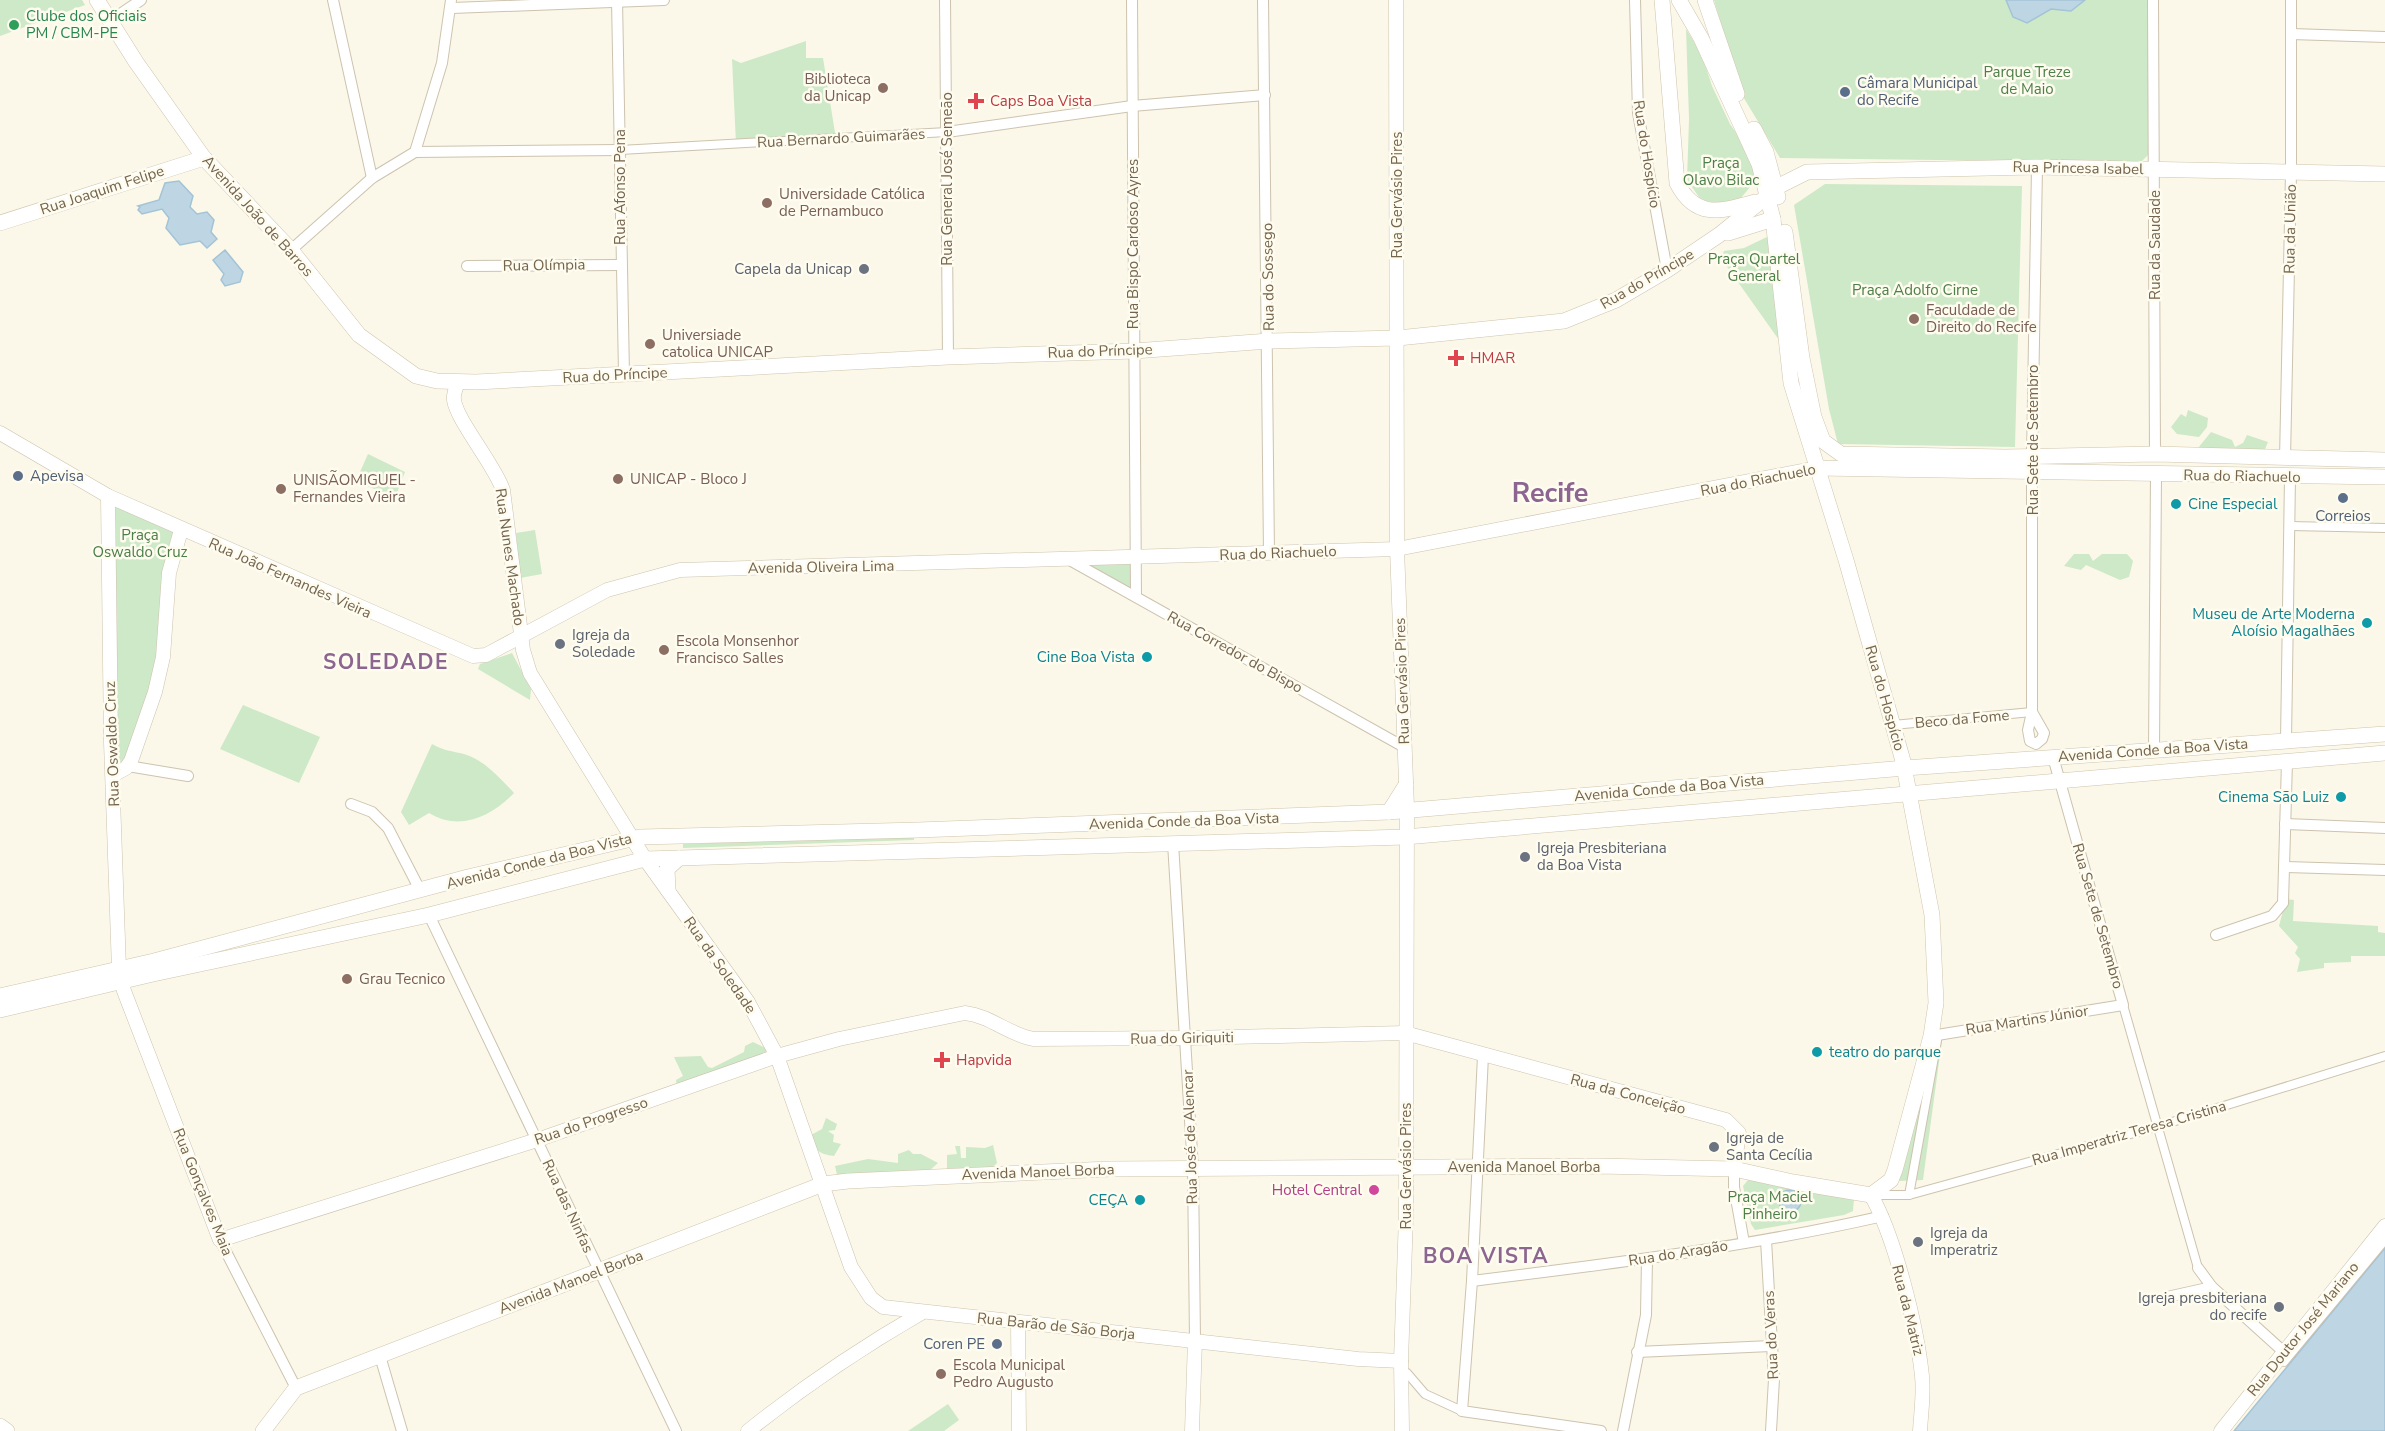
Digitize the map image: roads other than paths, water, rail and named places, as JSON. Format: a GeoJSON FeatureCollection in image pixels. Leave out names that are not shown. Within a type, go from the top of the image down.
{"type":"FeatureCollection","features":[{"type":"Feature","properties":{"kind":"main road","name":"Avenida João de Barros"},"geometry":{"type":"LineString","coordinates":[[97,0],[204,158],[291,250],[359,336],[416,376],[458,382]]}},
{"type":"Feature","properties":{"kind":"main road"},"geometry":{"type":"LineString","coordinates":[[1662,0],[1677,183],[1685,196],[1701,209],[1718,212],[1768,195]]}},
{"type":"Feature","properties":{"kind":"main road"},"geometry":{"type":"LineString","coordinates":[[1679,0],[1701,39],[1757,158],[1768,195],[1778,217],[1719,235]]}},
{"type":"Feature","properties":{"kind":"main road"},"geometry":{"type":"LineString","coordinates":[[1705,0],[1729,77],[1766,152],[1768,195]]}},
{"type":"Feature","properties":{"kind":"main road","name":"Rua Joaquim Felipe"},"geometry":{"type":"LineString","coordinates":[[0,223],[204,158]]}},
{"type":"Feature","properties":{"kind":"main road","name":"Rua Princesa Isabel"},"geometry":{"type":"LineString","coordinates":[[1768,195],[1807,172],[1833,170],[2037,167],[2385,174]]}},
{"type":"Feature","properties":{"kind":"main road"},"geometry":{"type":"LineString","coordinates":[[1719,235],[1768,195]]}},
{"type":"Feature","properties":{"kind":"main road","name":"Rua do Riachuelo"},"geometry":{"type":"LineString","coordinates":[[1778,217],[1802,358],[1820,434],[1833,451],[1849,455],[2032,464],[2156,474],[2385,477]]}},
{"type":"Feature","properties":{"kind":"main road","name":"Rua do Hospício"},"geometry":{"type":"LineString","coordinates":[[1778,217],[1791,383],[1905,768],[1932,915],[1936,1003],[1935,1036],[1891,1180],[1871,1194]]}},
{"type":"Feature","properties":{"kind":"main road","name":"Rua do Príncipe"},"geometry":{"type":"LineString","coordinates":[[458,382],[948,357],[1134,351],[1269,341],[1398,338],[1564,321],[1616,300],[1667,270],[1719,235]]}},
{"type":"Feature","properties":{"kind":"main road","name":"Rua do Riachuelo"},"geometry":{"type":"LineString","coordinates":[[1817,468],[2032,464],[2155,454],[2385,460]]}},
{"type":"Feature","properties":{"kind":"main road","name":"Avenida Conde da Boa Vista"},"geometry":{"type":"LineString","coordinates":[[0,996],[121,981],[420,890],[631,838],[1406,811],[1905,768],[2385,734]]}},
{"type":"Feature","properties":{"kind":"main road","name":"Avenida Conde da Boa Vista"},"geometry":{"type":"LineString","coordinates":[[0,1010],[121,981],[429,915],[645,859],[1406,837],[2385,753]]}},
{"type":"Feature","properties":{"kind":"main road"},"geometry":{"type":"LineString","coordinates":[[1389,812],[1406,785]]}},
{"type":"Feature","properties":{"kind":"main road"},"geometry":{"type":"LineString","coordinates":[[668,890],[667,869],[679,858]]}},
{"type":"Feature","properties":{"kind":"main road","name":"Avenida Manoel Borba"},"geometry":{"type":"LineString","coordinates":[[296,1388],[823,1184],[1001,1172],[1406,1166],[1478,1168],[1598,1166],[1734,1169],[1793,1182],[1871,1194]]}},
{"type":"Feature","properties":{"kind":"main road"},"geometry":{"type":"LineString","coordinates":[[263,1431],[296,1388]]}},
{"type":"Feature","properties":{"kind":"main road"},"geometry":{"type":"LineString","coordinates":[[0,1426],[7,1431]]}},
{"type":"Feature","properties":{"kind":"street"},"geometry":{"type":"LineString","coordinates":[[110,21],[141,0]]}},
{"type":"Feature","properties":{"kind":"street"},"geometry":{"type":"LineString","coordinates":[[333,0],[372,178]]}},
{"type":"Feature","properties":{"kind":"street"},"geometry":{"type":"LineString","coordinates":[[291,250],[372,178],[415,152],[442,63],[452,4],[664,0]]}},
{"type":"Feature","properties":{"kind":"street","name":"Rua General José Semeão"},"geometry":{"type":"LineString","coordinates":[[945,0],[948,357]]}},
{"type":"Feature","properties":{"kind":"street","name":"Rua Bispo Cardoso Ayres"},"geometry":{"type":"LineString","coordinates":[[1132,0],[1136,596]]}},
{"type":"Feature","properties":{"kind":"street","name":"Rua do Sossego"},"geometry":{"type":"LineString","coordinates":[[1263,0],[1269,341],[1269,554]]}},
{"type":"Feature","properties":{"kind":"street","name":"Rua Gervásio Pires"},"geometry":{"type":"LineString","coordinates":[[1396,0],[1397,549],[1406,785],[1406,1166],[1401,1366],[1402,1431]]}},
{"type":"Feature","properties":{"kind":"street","name":"Rua do Hospício"},"geometry":{"type":"LineString","coordinates":[[1635,0],[1638,113],[1667,270]]}},
{"type":"Feature","properties":{"kind":"street","name":"Rua da Saudade"},"geometry":{"type":"LineString","coordinates":[[2153,0],[2155,454]]}},
{"type":"Feature","properties":{"kind":"street","name":"Rua da União"},"geometry":{"type":"LineString","coordinates":[[2285,459],[2291,172],[2291,0]]}},
{"type":"Feature","properties":{"kind":"street","name":"Rua Afonso Pena"},"geometry":{"type":"LineString","coordinates":[[617,1],[620,264],[624,374]]}},
{"type":"Feature","properties":{"kind":"street"},"geometry":{"type":"LineString","coordinates":[[2291,34],[2385,37]]}},
{"type":"Feature","properties":{"kind":"street","name":"Rua Bernardo Guimarães"},"geometry":{"type":"LineString","coordinates":[[415,152],[620,150],[947,132],[1132,106],[1265,95]]}},
{"type":"Feature","properties":{"kind":"street","name":"Rua Sete de Setembro"},"geometry":{"type":"LineString","coordinates":[[2032,712],[2032,464],[2037,167]]}},
{"type":"Feature","properties":{"kind":"street","name":"Rua Olímpia"},"geometry":{"type":"LineString","coordinates":[[467,267],[620,264]]}},
{"type":"Feature","properties":{"kind":"street","name":"Rua Nunes Machado"},"geometry":{"type":"LineString","coordinates":[[458,382],[454,394],[457,410],[494,468],[503,490],[521,637]]}},
{"type":"Feature","properties":{"kind":"street","name":"Rua João Fernandes Vieira"},"geometry":{"type":"LineString","coordinates":[[0,433],[108,496],[473,657],[486,655],[521,637]]}},
{"type":"Feature","properties":{"kind":"street","name":"Rua do Riachuelo"},"geometry":{"type":"LineString","coordinates":[[1136,559],[1397,549],[1817,468]]}},
{"type":"Feature","properties":{"kind":"street"},"geometry":{"type":"LineString","coordinates":[[2154,750],[2156,474]]}},
{"type":"Feature","properties":{"kind":"street"},"geometry":{"type":"LineString","coordinates":[[2286,741],[2290,477]]}},
{"type":"Feature","properties":{"kind":"street","name":"Rua Oswaldo Cruz"},"geometry":{"type":"LineString","coordinates":[[108,496],[113,774],[121,981]]}},
{"type":"Feature","properties":{"kind":"street"},"geometry":{"type":"LineString","coordinates":[[2290,526],[2385,528]]}},
{"type":"Feature","properties":{"kind":"street"},"geometry":{"type":"LineString","coordinates":[[128,766],[155,693],[164,657],[169,573],[181,530]]}},
{"type":"Feature","properties":{"kind":"street","name":"Avenida Oliveira Lima"},"geometry":{"type":"LineString","coordinates":[[521,637],[579,603],[607,590],[680,570],[1066,558],[1136,559]]}},
{"type":"Feature","properties":{"kind":"street","name":"Rua Corredor do Bispo"},"geometry":{"type":"LineString","coordinates":[[1066,558],[1404,747]]}},
{"type":"Feature","properties":{"kind":"street","name":"Rua da Soledade"},"geometry":{"type":"LineString","coordinates":[[521,637],[530,673],[542,696],[645,859],[748,1002],[777,1056],[844,1250],[871,1298],[883,1307],[923,1312]]}},
{"type":"Feature","properties":{"kind":"street","name":"Beco da Fome"},"geometry":{"type":"LineString","coordinates":[[1893,725],[2032,712]]}},
{"type":"Feature","properties":{"kind":"street","name":"Rua Sete de Setembro"},"geometry":{"type":"LineString","coordinates":[[2052,757],[2123,1005]]}},
{"type":"Feature","properties":{"kind":"street"},"geometry":{"type":"LineString","coordinates":[[2216,935],[2279,911],[2283,903],[2287,761]]}},
{"type":"Feature","properties":{"kind":"street"},"geometry":{"type":"LineString","coordinates":[[113,774],[128,766],[188,776]]}},
{"type":"Feature","properties":{"kind":"street"},"geometry":{"type":"LineString","coordinates":[[351,804],[372,812],[388,828],[420,890]]}},
{"type":"Feature","properties":{"kind":"street"},"geometry":{"type":"LineString","coordinates":[[2285,824],[2385,828]]}},
{"type":"Feature","properties":{"kind":"street","name":"Rua José de Alencar"},"geometry":{"type":"LineString","coordinates":[[1173,843],[1193,1169],[1195,1340],[1192,1431]]}},
{"type":"Feature","properties":{"kind":"street"},"geometry":{"type":"LineString","coordinates":[[2284,867],[2385,870]]}},
{"type":"Feature","properties":{"kind":"street","name":"Rua das Ninfas"},"geometry":{"type":"LineString","coordinates":[[429,915],[676,1431]]}},
{"type":"Feature","properties":{"kind":"street","name":"Rua Gonçalves Maia"},"geometry":{"type":"LineString","coordinates":[[121,981],[220,1240],[296,1388]]}},
{"type":"Feature","properties":{"kind":"street"},"geometry":{"type":"LineString","coordinates":[[2123,1005],[2198,1268],[2212,1287],[2285,1353]]}},
{"type":"Feature","properties":{"kind":"street","name":"Rua Martins Júnior"},"geometry":{"type":"LineString","coordinates":[[1935,1036],[2123,1005]]}},
{"type":"Feature","properties":{"kind":"street","name":"Rua do Giriquiti"},"geometry":{"type":"LineString","coordinates":[[965,1013],[982,1015],[1023,1037],[1034,1039],[1405,1033]]}},
{"type":"Feature","properties":{"kind":"street","name":"Rua do Progresso"},"geometry":{"type":"LineString","coordinates":[[220,1240],[537,1140],[777,1056],[839,1039],[965,1013]]}},
{"type":"Feature","properties":{"kind":"street","name":"Rua da Conceição"},"geometry":{"type":"LineString","coordinates":[[1405,1033],[1726,1120],[1738,1133],[1740,1141],[1734,1169],[1734,1187],[1744,1243]]}},
{"type":"Feature","properties":{"kind":"street","name":"Rua do Hospício"},"geometry":{"type":"LineString","coordinates":[[1909,1196],[1935,1036]]}},
{"type":"Feature","properties":{"kind":"street"},"geometry":{"type":"LineString","coordinates":[[1462,1411],[1472,1281],[1483,1056]]}},
{"type":"Feature","properties":{"kind":"street","name":"Rua Imperatriz Teresa Cristina"},"geometry":{"type":"LineString","coordinates":[[1871,1194],[1909,1196],[2156,1127],[2385,1056]]}},
{"type":"Feature","properties":{"kind":"street","name":"Rua da Matriz"},"geometry":{"type":"LineString","coordinates":[[1871,1194],[1883,1216],[1919,1358],[1922,1378],[1920,1431]]}},
{"type":"Feature","properties":{"kind":"street","name":"Rua do Aragão"},"geometry":{"type":"LineString","coordinates":[[1472,1281],[1647,1259],[1766,1240],[1883,1216]]}},
{"type":"Feature","properties":{"kind":"street","name":"Rua Doutor José Mariano"},"geometry":{"type":"LineString","coordinates":[[2221,1431],[2385,1227]]}},
{"type":"Feature","properties":{"kind":"street","name":"Rua do Veras"},"geometry":{"type":"LineString","coordinates":[[1766,1240],[1774,1390],[1771,1431]]}},
{"type":"Feature","properties":{"kind":"street"},"geometry":{"type":"LineString","coordinates":[[2228,1431],[2385,1240]]}},
{"type":"Feature","properties":{"kind":"street"},"geometry":{"type":"LineString","coordinates":[[1623,1431],[1646,1316],[1647,1259]]}},
{"type":"Feature","properties":{"kind":"street"},"geometry":{"type":"LineString","coordinates":[[2167,1297],[2212,1287]]}},
{"type":"Feature","properties":{"kind":"street"},"geometry":{"type":"LineString","coordinates":[[748,1431],[794,1396],[923,1312]]}},
{"type":"Feature","properties":{"kind":"street","name":"Rua Barão de São Borja"},"geometry":{"type":"LineString","coordinates":[[923,1312],[1195,1340],[1401,1366]]}},
{"type":"Feature","properties":{"kind":"street"},"geometry":{"type":"LineString","coordinates":[[1018,1323],[1019,1431]]}},
{"type":"Feature","properties":{"kind":"street"},"geometry":{"type":"LineString","coordinates":[[1637,1352],[1771,1346]]}},
{"type":"Feature","properties":{"kind":"street"},"geometry":{"type":"LineString","coordinates":[[380,1356],[402,1431]]}},
{"type":"Feature","properties":{"kind":"street"},"geometry":{"type":"LineString","coordinates":[[1401,1366],[1425,1394],[1462,1411],[1601,1431]]}},
{"type":"Feature","properties":{"kind":"water"},"geometry":{"type":"Polygon","coordinates":[[[2006,0],[2085,0],[2071,11],[2051,9],[2027,23],[2013,17],[2006,0]]]}},
{"type":"Feature","properties":{"kind":"water"},"geometry":{"type":"Polygon","coordinates":[[[179,181],[193,196],[190,207],[197,214],[207,212],[214,220],[211,232],[217,239],[207,248],[200,241],[180,245],[166,228],[169,218],[162,209],[142,214],[138,210],[140,207],[138,206],[159,200],[165,183],[179,181]]]}},
{"type":"Feature","properties":{"kind":"water"},"geometry":{"type":"Polygon","coordinates":[[[225,250],[243,272],[240,282],[225,286],[221,280],[224,274],[213,260],[225,250]]]}},
{"type":"Feature","properties":{"kind":"water"},"geometry":{"type":"Polygon","coordinates":[[[1786,1190],[1794,1190],[1801,1197],[1801,1205],[1794,1212],[1786,1212],[1779,1205],[1779,1197],[1786,1190]]]}},
{"type":"Feature","properties":{"kind":"water"},"geometry":{"type":"Polygon","coordinates":[[[2385,1248],[2385,1431],[2234,1431],[2385,1248]]]}},
{"type":"Feature","properties":{"kind":"place","name":"Clube dos Oficiais PM / CBM-PE"},"geometry":{"type":"Point","coordinates":[14,25]}},
{"type":"Feature","properties":{"kind":"place","name":"Biblioteca da Unicap"},"geometry":{"type":"Point","coordinates":[883,88]}},
{"type":"Feature","properties":{"kind":"place","name":"Câmara Municipal do Recife"},"geometry":{"type":"Point","coordinates":[1845,92]}},
{"type":"Feature","properties":{"kind":"place","name":"Caps Boa Vista"},"geometry":{"type":"Point","coordinates":[976,101]}},
{"type":"Feature","properties":{"kind":"place","name":"Universidade Católica de Pernambuco"},"geometry":{"type":"Point","coordinates":[767,203]}},
{"type":"Feature","properties":{"kind":"place","name":"Capela da Unicap"},"geometry":{"type":"Point","coordinates":[864,269]}},
{"type":"Feature","properties":{"kind":"place","name":"Faculdade de Direito do Recife"},"geometry":{"type":"Point","coordinates":[1914,319]}},
{"type":"Feature","properties":{"kind":"place","name":"Universiade catolica UNICAP"},"geometry":{"type":"Point","coordinates":[650,344]}},
{"type":"Feature","properties":{"kind":"place","name":"HMAR"},"geometry":{"type":"Point","coordinates":[1456,358]}},
{"type":"Feature","properties":{"kind":"place","name":"Apevisa"},"geometry":{"type":"Point","coordinates":[18,476]}},
{"type":"Feature","properties":{"kind":"place","name":"UNICAP - Bloco J"},"geometry":{"type":"Point","coordinates":[618,479]}},
{"type":"Feature","properties":{"kind":"place","name":"UNISÃOMIGUEL - Fernandes Vieira"},"geometry":{"type":"Point","coordinates":[281,489]}},
{"type":"Feature","properties":{"kind":"place","name":"Correios"},"geometry":{"type":"Point","coordinates":[2343,498]}},
{"type":"Feature","properties":{"kind":"place","name":"Cine Especial"},"geometry":{"type":"Point","coordinates":[2176,504]}},
{"type":"Feature","properties":{"kind":"place","name":"Museu de Arte Moderna Aloísio Magalhães"},"geometry":{"type":"Point","coordinates":[2367,623]}},
{"type":"Feature","properties":{"kind":"place","name":"Igreja da Soledade"},"geometry":{"type":"Point","coordinates":[560,644]}},
{"type":"Feature","properties":{"kind":"place","name":"Escola Monsenhor Francisco Salles"},"geometry":{"type":"Point","coordinates":[664,650]}},
{"type":"Feature","properties":{"kind":"place","name":"Cine Boa Vista"},"geometry":{"type":"Point","coordinates":[1147,657]}},
{"type":"Feature","properties":{"kind":"place","name":"Cinema São Luiz"},"geometry":{"type":"Point","coordinates":[2341,797]}},
{"type":"Feature","properties":{"kind":"place","name":"Igreja Presbiteriana da Boa Vista"},"geometry":{"type":"Point","coordinates":[1525,857]}},
{"type":"Feature","properties":{"kind":"place","name":"Grau Tecnico"},"geometry":{"type":"Point","coordinates":[347,979]}},
{"type":"Feature","properties":{"kind":"place","name":"teatro do parque"},"geometry":{"type":"Point","coordinates":[1817,1052]}},
{"type":"Feature","properties":{"kind":"place","name":"Hapvida"},"geometry":{"type":"Point","coordinates":[942,1060]}},
{"type":"Feature","properties":{"kind":"place","name":"Igreja de Santa Cecília"},"geometry":{"type":"Point","coordinates":[1714,1147]}},
{"type":"Feature","properties":{"kind":"place","name":"Hotel Central"},"geometry":{"type":"Point","coordinates":[1374,1190]}},
{"type":"Feature","properties":{"kind":"place","name":"CEÇA"},"geometry":{"type":"Point","coordinates":[1140,1200]}},
{"type":"Feature","properties":{"kind":"place","name":"Igreja da Imperatriz"},"geometry":{"type":"Point","coordinates":[1918,1242]}},
{"type":"Feature","properties":{"kind":"place","name":"Igreja presbiteriana do recife"},"geometry":{"type":"Point","coordinates":[2279,1307]}},
{"type":"Feature","properties":{"kind":"place","name":"Coren PE"},"geometry":{"type":"Point","coordinates":[997,1344]}},
{"type":"Feature","properties":{"kind":"place","name":"Escola Municipal Pedro Augusto"},"geometry":{"type":"Point","coordinates":[941,1374]}},
{"type":"Feature","properties":{"kind":"district","name":"Recife"},"geometry":{"type":"Point","coordinates":[1550,493]}},
{"type":"Feature","properties":{"kind":"district","name":"SOLEDADE"},"geometry":{"type":"Point","coordinates":[386,662]}},
{"type":"Feature","properties":{"kind":"district","name":"BOA VISTA"},"geometry":{"type":"Point","coordinates":[1486,1256]}},
{"type":"Feature","properties":{"kind":"park label","name":"Parque Treze de Maio"},"geometry":{"type":"Point","coordinates":[2027,80]}},
{"type":"Feature","properties":{"kind":"park label","name":"Praça Olavo Bilac"},"geometry":{"type":"Point","coordinates":[1721,172]}},
{"type":"Feature","properties":{"kind":"park label","name":"Praça Quartel General"},"geometry":{"type":"Point","coordinates":[1754,268]}},
{"type":"Feature","properties":{"kind":"park label","name":"Praça Adolfo Cirne"},"geometry":{"type":"Point","coordinates":[1915,290]}},
{"type":"Feature","properties":{"kind":"park label","name":"Praça Oswaldo Cruz"},"geometry":{"type":"Point","coordinates":[140,544]}},
{"type":"Feature","properties":{"kind":"park label","name":"Praça Maciel Pinheiro"},"geometry":{"type":"Point","coordinates":[1770,1206]}}]}
